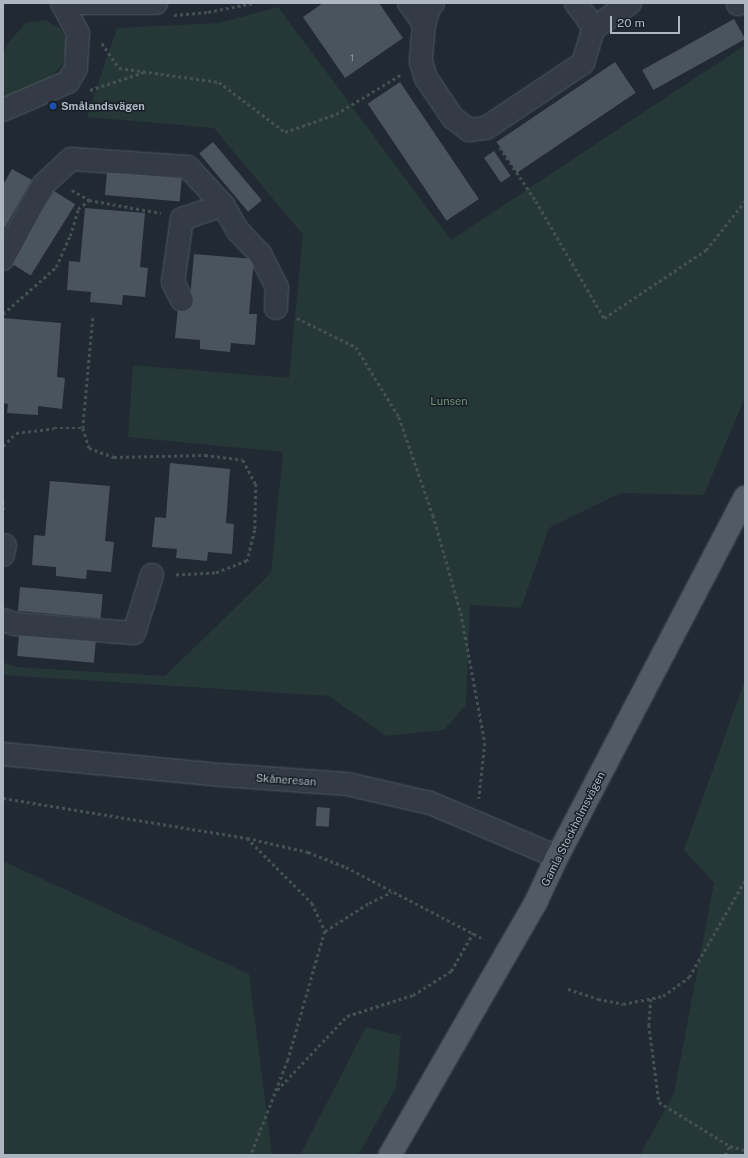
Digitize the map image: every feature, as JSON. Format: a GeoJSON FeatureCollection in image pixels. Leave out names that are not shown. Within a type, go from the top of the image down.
{"type":"FeatureCollection","features":[{"type":"Feature","properties":{"kind":"main road","name":"Gamla Stockholmsvägen"},"geometry":{"type":"LineString","coordinates":[[390,1155],[536,902],[557,857],[745,497]]}},
{"type":"Feature","properties":{"kind":"street"},"geometry":{"type":"LineString","coordinates":[[3,110],[68,82],[76,68],[78,33],[62,3],[156,3]]}},
{"type":"Feature","properties":{"kind":"street"},"geometry":{"type":"LineString","coordinates":[[409,3],[424,24]]}},
{"type":"Feature","properties":{"kind":"street"},"geometry":{"type":"LineString","coordinates":[[433,3],[430,5],[424,24],[421,62],[426,78],[452,118],[469,130],[486,128],[583,63],[594,28],[630,3]]}},
{"type":"Feature","properties":{"kind":"street"},"geometry":{"type":"LineString","coordinates":[[576,3],[594,28]]}},
{"type":"Feature","properties":{"kind":"street"},"geometry":{"type":"LineString","coordinates":[[3,259],[42,185],[71,160],[188,167],[222,205],[238,231],[260,254],[277,287],[276,308]]}},
{"type":"Feature","properties":{"kind":"street"},"geometry":{"type":"LineString","coordinates":[[182,300],[173,282],[182,219],[222,205]]}},
{"type":"Feature","properties":{"kind":"street"},"geometry":{"type":"LineString","coordinates":[[3,620],[15,624],[134,633],[152,575]]}},
{"type":"Feature","properties":{"kind":"street","name":"Skåneresan"},"geometry":{"type":"LineString","coordinates":[[3,754],[222,775],[347,784],[430,803],[474,820],[557,857]]}},
{"type":"Feature","properties":{"kind":"path"},"geometry":{"type":"LineString","coordinates":[[98,39],[119,68],[219,82],[285,132],[336,114],[421,62]]}},
{"type":"Feature","properties":{"kind":"path"},"geometry":{"type":"LineString","coordinates":[[85,92],[145,71]]}},
{"type":"Feature","properties":{"kind":"path"},"geometry":{"type":"LineString","coordinates":[[486,128],[536,200],[604,318],[706,250],[745,201]]}},
{"type":"Feature","properties":{"kind":"path"},"geometry":{"type":"LineString","coordinates":[[50,177],[89,200],[154,210],[182,219]]}},
{"type":"Feature","properties":{"kind":"path"},"geometry":{"type":"LineString","coordinates":[[3,314],[56,266],[70,236],[78,209],[89,200]]}},
{"type":"Feature","properties":{"kind":"path"},"geometry":{"type":"LineString","coordinates":[[276,308],[356,347],[399,417],[433,515],[461,613],[485,744],[481,795],[474,820]]}},
{"type":"Feature","properties":{"kind":"path"},"geometry":{"type":"LineString","coordinates":[[93,318],[83,428],[89,448],[114,457],[205,455],[243,460],[256,484],[256,530],[247,561],[215,573],[152,575]]}},
{"type":"Feature","properties":{"kind":"path"},"geometry":{"type":"LineString","coordinates":[[3,446],[16,433],[54,428],[83,428]]}},
{"type":"Feature","properties":{"kind":"path"},"geometry":{"type":"LineString","coordinates":[[3,501],[4,513]]}},
{"type":"Feature","properties":{"kind":"path"},"geometry":{"type":"LineString","coordinates":[[3,798],[247,838],[308,852],[346,867],[484,939]]}},
{"type":"Feature","properties":{"kind":"path"},"geometry":{"type":"LineString","coordinates":[[247,838],[312,902],[325,931],[288,1060],[251,1155]]}},
{"type":"Feature","properties":{"kind":"path"},"geometry":{"type":"LineString","coordinates":[[568,989],[598,999],[623,1004],[663,996],[689,977],[745,880]]}},
{"type":"Feature","properties":{"kind":"path"},"geometry":{"type":"LineString","coordinates":[[325,931],[369,903],[392,892]]}},
{"type":"Feature","properties":{"kind":"path"},"geometry":{"type":"LineString","coordinates":[[276,1091],[347,1016],[413,995],[451,971],[472,933]]}},
{"type":"Feature","properties":{"kind":"path"},"geometry":{"type":"LineString","coordinates":[[651,999],[649,1025],[659,1102],[730,1146],[745,1150]]}},
{"type":"Feature","properties":{"kind":"path"},"geometry":{"type":"LineString","coordinates":[[725,1155],[730,1146]]}},
{"type":"Feature","properties":{"kind":"green space","name":"Lunsen"},"geometry":{"type":"Polygon","coordinates":[[[278,7],[451,240],[745,45],[745,397],[704,495],[620,493],[549,528],[521,608],[470,605],[466,705],[444,730],[386,736],[329,696],[3,675],[3,662],[16,667],[165,676],[271,573],[283,452],[128,437],[133,365],[289,378],[303,235],[214,128],[87,117],[117,28],[219,23],[278,7]]]}},
{"type":"Feature","properties":{"kind":"green space"},"geometry":{"type":"Polygon","coordinates":[[[45,20],[60,28],[68,43],[62,65],[48,80],[3,98],[3,54],[8,43],[26,23],[45,20]]]}},
{"type":"Feature","properties":{"kind":"green space"},"geometry":{"type":"Polygon","coordinates":[[[745,680],[745,1155],[640,1155],[674,1093],[714,883],[684,850],[745,680]]]}},
{"type":"Feature","properties":{"kind":"green space"},"geometry":{"type":"Polygon","coordinates":[[[3,861],[249,974],[272,1155],[3,1155],[3,861]]]}},
{"type":"Feature","properties":{"kind":"green space"},"geometry":{"type":"Polygon","coordinates":[[[366,1027],[401,1036],[396,1088],[358,1155],[300,1155],[366,1027]]]}},
{"type":"Feature","properties":{"kind":"building"},"geometry":{"type":"Polygon","coordinates":[[[323,3],[379,3],[403,38],[345,78],[303,17],[323,3]]]}},
{"type":"Feature","properties":{"kind":"building"},"geometry":{"type":"Polygon","coordinates":[[[734,19],[745,39],[653,90],[642,70],[734,19]]]}},
{"type":"Feature","properties":{"kind":"building"},"geometry":{"type":"Polygon","coordinates":[[[615,62],[636,93],[517,173],[496,142],[615,62]]]}},
{"type":"Feature","properties":{"kind":"building"},"geometry":{"type":"Polygon","coordinates":[[[400,82],[479,199],[447,221],[368,104],[400,82]]]}},
{"type":"Feature","properties":{"kind":"building"},"geometry":{"type":"Polygon","coordinates":[[[213,142],[262,200],[248,212],[199,154],[213,142]]]}},
{"type":"Feature","properties":{"kind":"building"},"geometry":{"type":"Polygon","coordinates":[[[494,151],[511,176],[501,183],[484,158],[494,151]]]}},
{"type":"Feature","properties":{"kind":"building"},"geometry":{"type":"Polygon","coordinates":[[[12,169],[32,180],[3,231],[3,185],[12,169]]]}},
{"type":"Feature","properties":{"kind":"building"},"geometry":{"type":"Polygon","coordinates":[[[107,172],[182,179],[180,201],[105,195],[107,172]]]}},
{"type":"Feature","properties":{"kind":"building"},"geometry":{"type":"Polygon","coordinates":[[[54,191],[75,204],[31,275],[9,262],[54,191]]]}},
{"type":"Feature","properties":{"kind":"building"},"geometry":{"type":"Polygon","coordinates":[[[85,208],[145,213],[140,267],[148,268],[145,297],[123,295],[122,305],[90,302],[91,292],[67,290],[69,261],[80,262],[85,208]]]}},
{"type":"Feature","properties":{"kind":"building"},"geometry":{"type":"Polygon","coordinates":[[[194,254],[254,259],[249,314],[257,314],[255,345],[231,343],[230,352],[200,349],[200,340],[175,338],[178,308],[189,309],[194,254]]]}},
{"type":"Feature","properties":{"kind":"building"},"geometry":{"type":"Polygon","coordinates":[[[3,318],[61,323],[57,377],[65,378],[62,409],[38,406],[38,415],[7,413],[8,404],[3,403],[3,318]]]}},
{"type":"Feature","properties":{"kind":"building"},"geometry":{"type":"Polygon","coordinates":[[[170,463],[230,469],[226,523],[234,524],[232,554],[208,552],[207,561],[176,558],[177,549],[152,547],[155,517],[166,518],[170,463]]]}},
{"type":"Feature","properties":{"kind":"building"},"geometry":{"type":"Polygon","coordinates":[[[50,481],[110,486],[105,541],[114,542],[111,572],[87,570],[86,579],[56,576],[56,567],[32,565],[34,535],[45,536],[50,481]]]}},
{"type":"Feature","properties":{"kind":"building"},"geometry":{"type":"Polygon","coordinates":[[[20,587],[103,594],[101,618],[18,611],[20,587]]]}},
{"type":"Feature","properties":{"kind":"building"},"geometry":{"type":"Polygon","coordinates":[[[19,635],[96,642],[94,663],[17,656],[19,635]]]}},
{"type":"Feature","properties":{"kind":"building"},"geometry":{"type":"Polygon","coordinates":[[[317,807],[330,808],[329,827],[316,826],[317,807]]]}},
{"type":"Feature","properties":{"kind":"place","name":"Smålandsvägen"},"geometry":{"type":"Point","coordinates":[53,106]}}]}
